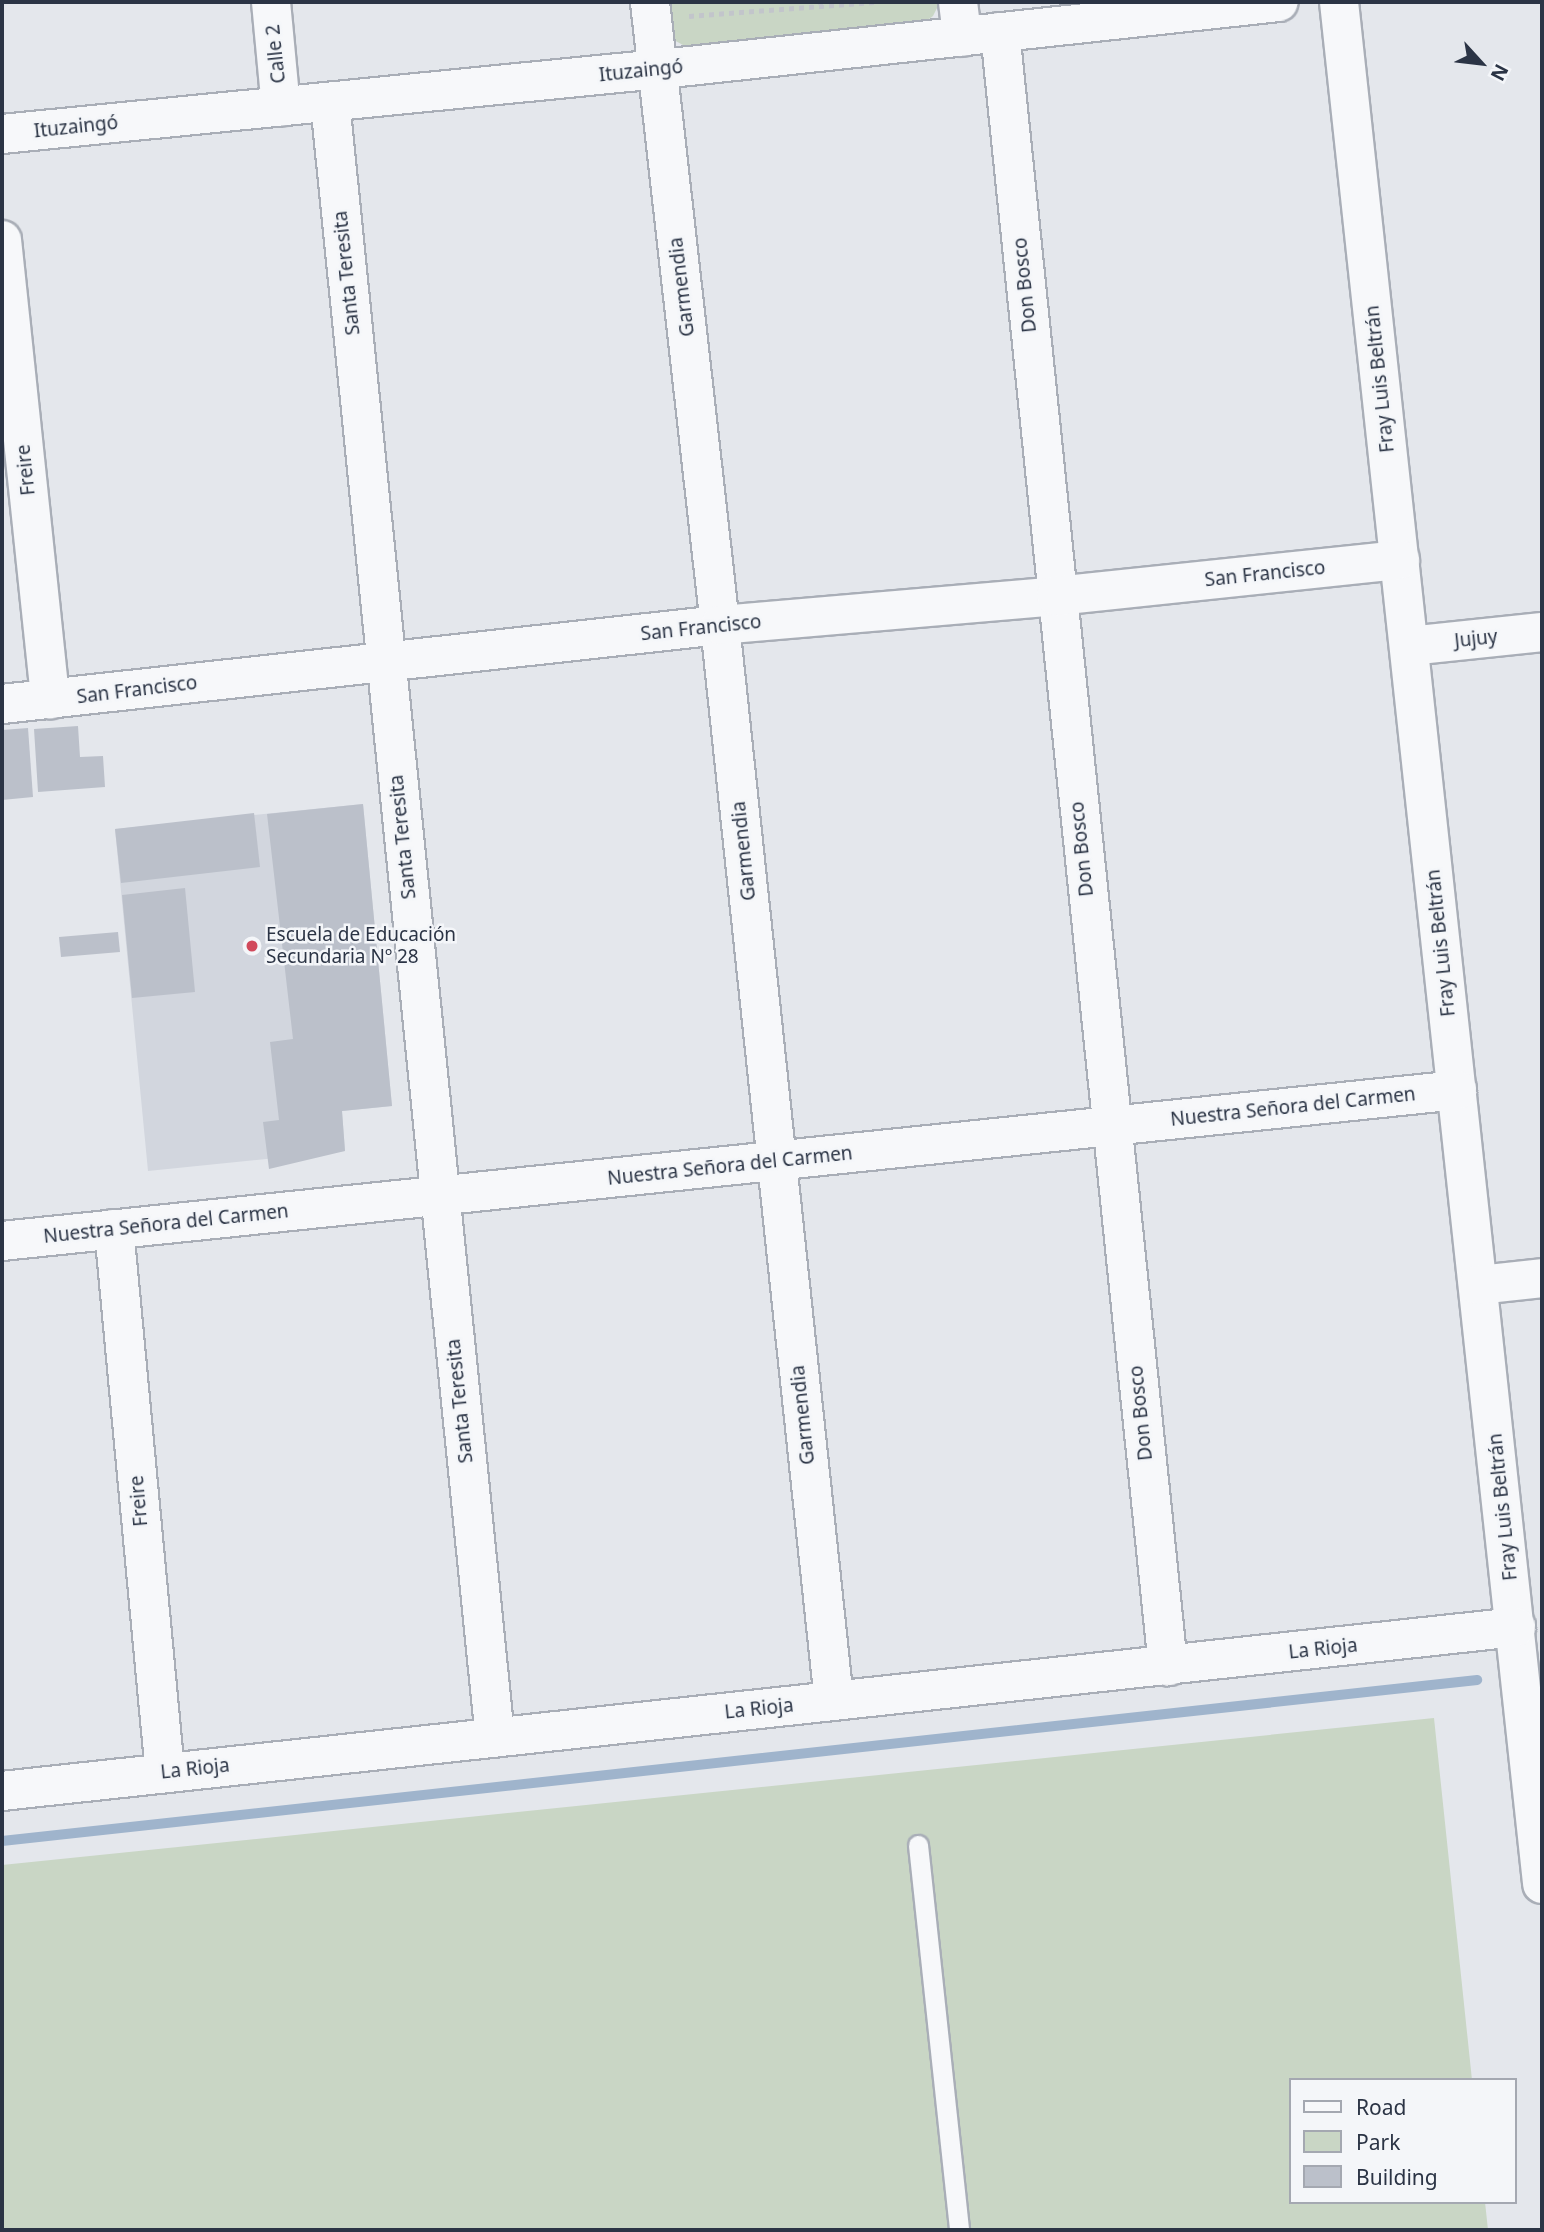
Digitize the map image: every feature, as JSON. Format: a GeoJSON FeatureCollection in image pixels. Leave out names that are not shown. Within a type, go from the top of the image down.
{"type":"FeatureCollection","features":[{"type":"Feature","properties":{"kind":"street","name":"Calle 2"},"geometry":{"type":"LineString","coordinates":[[271,2],[281,107]]}},
{"type":"Feature","properties":{"kind":"street","name":"Ituzaingó"},"geometry":{"type":"LineString","coordinates":[[2,134],[657,69],[960,19],[1000,32],[1279,2]]}},
{"type":"Feature","properties":{"kind":"street","name":"Fray Luis Beltrán"},"geometry":{"type":"LineString","coordinates":[[1339,2],[1516,1627],[1531,1670],[1541,1860]]}},
{"type":"Feature","properties":{"kind":"street","name":"Garmendia"},"geometry":{"type":"LineString","coordinates":[[651,10],[720,625],[834,1701]]}},
{"type":"Feature","properties":{"kind":"street","name":"Don Bosco"},"geometry":{"type":"LineString","coordinates":[[1000,32],[1168,1666]]}},
{"type":"Feature","properties":{"kind":"street","name":"Santa Teresita"},"geometry":{"type":"LineString","coordinates":[[330,102],[495,1738]]}},
{"type":"Feature","properties":{"kind":"street","name":"Freire"},"geometry":{"type":"LineString","coordinates":[[2,240],[50,700]]}},
{"type":"Feature","properties":{"kind":"street","name":"San Francisco"},"geometry":{"type":"LineString","coordinates":[[2,704],[720,625],[1056,596],[1401,560]]}},
{"type":"Feature","properties":{"kind":"street","name":"Jujuy"},"geometry":{"type":"LineString","coordinates":[[1409,646],[1542,632]]}},
{"type":"Feature","properties":{"kind":"street","name":"Nuestra Señora del Carmen"},"geometry":{"type":"LineString","coordinates":[[2,1241],[1457,1090]]}},
{"type":"Feature","properties":{"kind":"street","name":"Freire"},"geometry":{"type":"LineString","coordinates":[[114,1230],[165,1773]]}},
{"type":"Feature","properties":{"kind":"street"},"geometry":{"type":"LineString","coordinates":[[1478,1285],[1542,1278]]}},
{"type":"Feature","properties":{"kind":"street","name":"La Rioja"},"geometry":{"type":"LineString","coordinates":[[2,1791],[1516,1627]]}},
{"type":"Feature","properties":{"kind":"lane"},"geometry":{"type":"LineString","coordinates":[[918,1845],[959,2230]]}},
{"type":"Feature","properties":{"kind":"path"},"geometry":{"type":"LineString","coordinates":[[651,10],[877,2]]}},
{"type":"Feature","properties":{"kind":"shaded area","name":"Escuela de Educación Secundaria Nº 28"},"geometry":{"type":"Polygon","coordinates":[[[363,804],[392,1106],[342,1111],[345,1151],[148,1171],[115,829],[363,804]]]}},
{"type":"Feature","properties":{"kind":"green space"},"geometry":{"type":"Polygon","coordinates":[[[659,2],[940,2],[933,16],[921,25],[701,47],[683,45],[672,39],[659,2]]]}},
{"type":"Feature","properties":{"kind":"green space"},"geometry":{"type":"Polygon","coordinates":[[[1434,1718],[1472,2078],[1288,2078],[1288,2204],[1485,2204],[1488,2230],[2,2230],[2,1865],[1434,1718]]]}},
{"type":"Feature","properties":{"kind":"building"},"geometry":{"type":"Polygon","coordinates":[[[78,726],[80,757],[103,756],[105,787],[38,792],[34,729],[78,726]]]}},
{"type":"Feature","properties":{"kind":"building"},"geometry":{"type":"Polygon","coordinates":[[[28,728],[33,797],[2,800],[2,730],[28,728]]]}},
{"type":"Feature","properties":{"kind":"building"},"geometry":{"type":"Polygon","coordinates":[[[363,804],[392,1106],[342,1111],[345,1151],[269,1169],[263,1122],[279,1120],[270,1042],[293,1039],[267,814],[363,804]]]}},
{"type":"Feature","properties":{"kind":"building"},"geometry":{"type":"Polygon","coordinates":[[[254,813],[260,867],[121,883],[115,829],[254,813]]]}},
{"type":"Feature","properties":{"kind":"building"},"geometry":{"type":"Polygon","coordinates":[[[185,888],[195,992],[132,998],[122,895],[185,888]]]}},
{"type":"Feature","properties":{"kind":"building"},"geometry":{"type":"Polygon","coordinates":[[[118,932],[120,952],[61,957],[59,937],[118,932]]]}},
{"type":"Feature","properties":{"kind":"waterway"},"geometry":{"type":"LineString","coordinates":[[2,1841],[1477,1680]]}},
{"type":"Feature","properties":{"kind":"place","name":"Escuela de Educación Secundaria Nº 28"},"geometry":{"type":"Point","coordinates":[252,946]}}]}
